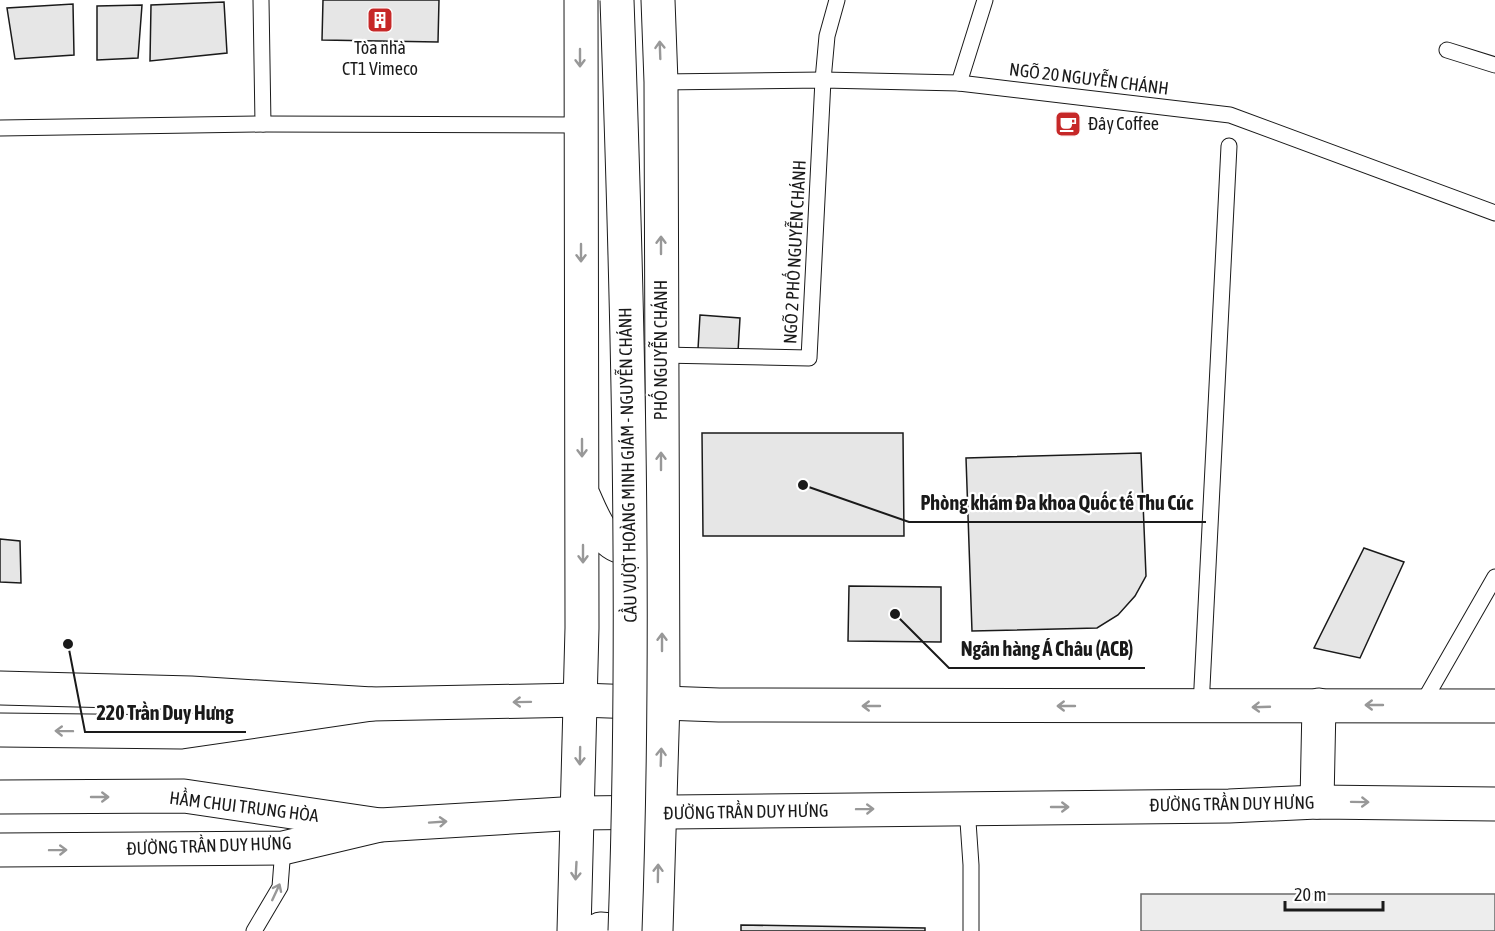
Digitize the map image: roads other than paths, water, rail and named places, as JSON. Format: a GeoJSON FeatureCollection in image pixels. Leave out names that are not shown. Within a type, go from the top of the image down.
{"type":"FeatureCollection","features":[{"type":"Feature","properties":{"kind":"main road"},"geometry":{"type":"LineString","coordinates":[[574,931],[579,813],[583,495],[581,0]]}},
{"type":"Feature","properties":{"kind":"main road","name":"CẦU VƯỢT HOÀNG MINH GIÁM - NGUYỄN CHÁNH"},"geometry":{"type":"LineString","coordinates":[[617,0],[624,202],[631,630],[630,795],[624,931]]}},
{"type":"Feature","properties":{"kind":"main road","name":"PHỐ NGUYỄN CHÁNH"},"geometry":{"type":"LineString","coordinates":[[656,931],[663,701],[660,519],[661,82],[658,0]]}},
{"type":"Feature","properties":{"kind":"main road"},"geometry":{"type":"LineString","coordinates":[[583,495],[609,542],[623,548],[636,548],[650,540],[660,519]]}},
{"type":"Feature","properties":{"kind":"main road"},"geometry":{"type":"LineString","coordinates":[[0,688],[191,693],[372,704],[580,700],[663,701],[719,705],[1495,706]]}},
{"type":"Feature","properties":{"kind":"main road"},"geometry":{"type":"LineString","coordinates":[[0,730],[181,732],[372,704]]}},
{"type":"Feature","properties":{"kind":"main road"},"geometry":{"type":"LineString","coordinates":[[1317,802],[1319,705]]}},
{"type":"Feature","properties":{"kind":"main road","name":"HẦM CHUI TRUNG HÒA"},"geometry":{"type":"LineString","coordinates":[[0,797],[184,796],[380,825]]}},
{"type":"Feature","properties":{"kind":"main road","name":"ĐƯỜNG TRẦN DUY HƯNG"},"geometry":{"type":"LineString","coordinates":[[0,850],[283,848],[380,825],[579,813],[967,807],[1229,806],[1317,802],[1495,804]]}},
{"type":"Feature","properties":{"kind":"main road"},"geometry":{"type":"LineString","coordinates":[[597,931],[600,929],[624,931]]}},
{"type":"Feature","properties":{"kind":"lane"},"geometry":{"type":"LineString","coordinates":[[261,0],[263,124]]}},
{"type":"Feature","properties":{"kind":"lane","name":"NGÕ 2 PHỐ NGUYỄN CHÁNH"},"geometry":{"type":"LineString","coordinates":[[661,355],[809,358],[823,80],[827,36],[837,0]]}},
{"type":"Feature","properties":{"kind":"lane"},"geometry":{"type":"LineString","coordinates":[[959,83],[985,0]]}},
{"type":"Feature","properties":{"kind":"lane"},"geometry":{"type":"LineString","coordinates":[[1447,50],[1495,65]]}},
{"type":"Feature","properties":{"kind":"lane","name":"NGÕ 20 NGUYỄN CHÁNH"},"geometry":{"type":"LineString","coordinates":[[661,82],[823,80],[959,83],[1230,115],[1495,213]]}},
{"type":"Feature","properties":{"kind":"lane"},"geometry":{"type":"LineString","coordinates":[[0,128],[263,124],[580,125]]}},
{"type":"Feature","properties":{"kind":"lane"},"geometry":{"type":"LineString","coordinates":[[1201,707],[1229,146]]}},
{"type":"Feature","properties":{"kind":"lane"},"geometry":{"type":"LineString","coordinates":[[1420,706],[1495,577]]}},
{"type":"Feature","properties":{"kind":"lane"},"geometry":{"type":"LineString","coordinates":[[967,807],[971,865],[971,931]]}},
{"type":"Feature","properties":{"kind":"lane"},"geometry":{"type":"LineString","coordinates":[[254,931],[280,887],[283,848]]}},
{"type":"Feature","properties":{"kind":"place","name":"Tòa nhà CT1 Vimeco"},"geometry":{"type":"Point","coordinates":[380,20]}},
{"type":"Feature","properties":{"kind":"place","name":"Đây Coffee"},"geometry":{"type":"Point","coordinates":[1068,124]}},
{"type":"Feature","properties":{"kind":"place","name":"Phòng khám Đa khoa Quốc tế Thu Cúc"},"geometry":{"type":"Point","coordinates":[803,485]}},
{"type":"Feature","properties":{"kind":"place","name":"Ngân hàng Á Châu (ACB)"},"geometry":{"type":"Point","coordinates":[895,614]}},
{"type":"Feature","properties":{"kind":"place","name":"220 Trần Duy Hưng"},"geometry":{"type":"Point","coordinates":[68,644]}}]}
